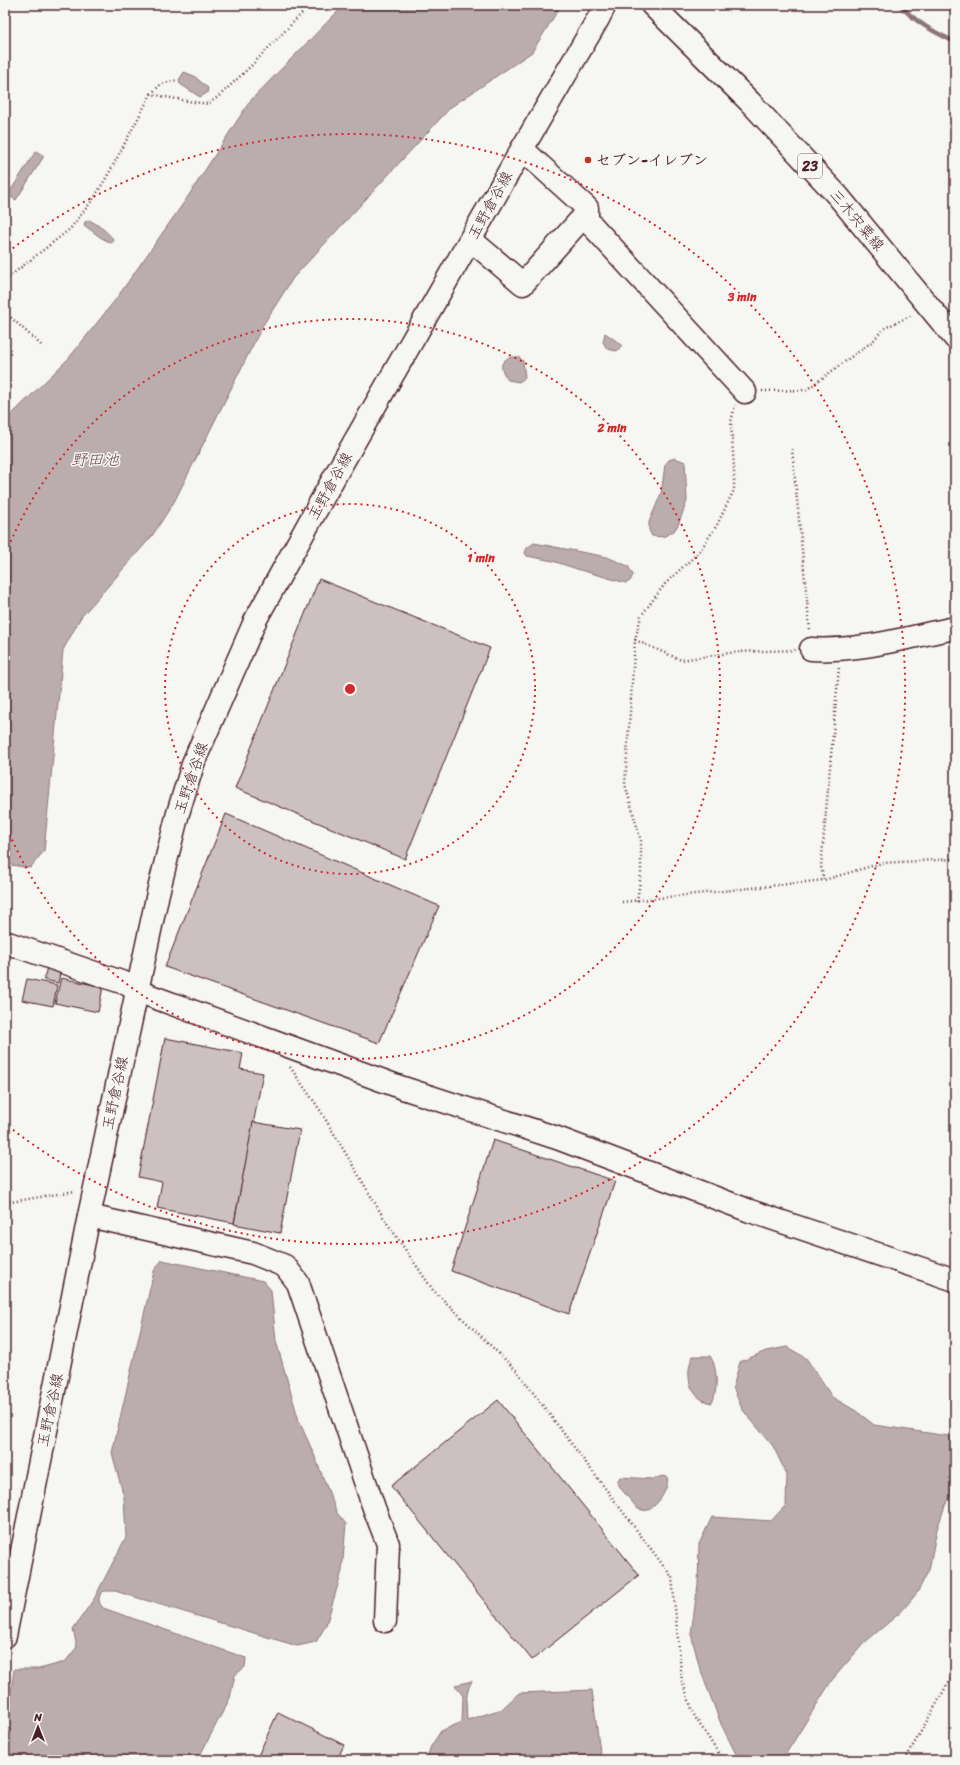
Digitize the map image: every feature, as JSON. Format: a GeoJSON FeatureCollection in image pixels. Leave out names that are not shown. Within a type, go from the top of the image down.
{"type":"FeatureCollection","features":[{"type":"Feature","properties":{"kind":"street","name":"玉野倉谷線"},"geometry":{"type":"LineString","coordinates":[[5,1636],[89,1216],[136,991],[178,813],[194,761],[256,619],[336,474],[605,5]]}},
{"type":"Feature","properties":{"kind":"street","name":"三木宍粟線"},"geometry":{"type":"LineString","coordinates":[[652,5],[750,102],[838,196],[955,338]]}},
{"type":"Feature","properties":{"kind":"street"},"geometry":{"type":"LineString","coordinates":[[522,149],[587,208],[586,220],[745,392]]}},
{"type":"Feature","properties":{"kind":"street"},"geometry":{"type":"LineString","coordinates":[[471,240],[523,284],[582,218],[587,217]]}},
{"type":"Feature","properties":{"kind":"street"},"geometry":{"type":"LineString","coordinates":[[811,649],[867,645],[955,628]]}},
{"type":"Feature","properties":{"kind":"street"},"geometry":{"type":"LineString","coordinates":[[5,942],[127,984],[136,991],[403,1088],[557,1138],[750,1211],[955,1280]]}},
{"type":"Feature","properties":{"kind":"street"},"geometry":{"type":"LineString","coordinates":[[89,1216],[253,1253],[285,1266],[298,1283],[374,1508],[388,1544],[386,1621]]}},
{"type":"Feature","properties":{"kind":"path"},"geometry":{"type":"LineString","coordinates":[[151,94],[187,102],[208,104],[218,97],[250,67],[310,5]]}},
{"type":"Feature","properties":{"kind":"path"},"geometry":{"type":"LineString","coordinates":[[5,280],[70,229],[94,198],[109,173],[151,94],[161,84],[177,80]]}},
{"type":"Feature","properties":{"kind":"path"},"geometry":{"type":"LineString","coordinates":[[637,901],[641,874],[641,841],[625,784],[635,640],[641,616],[665,584],[699,552],[717,525],[734,490],[731,422],[737,399],[745,392],[806,390],[873,341],[883,329],[915,314],[926,303]]}},
{"type":"Feature","properties":{"kind":"path"},"geometry":{"type":"LineString","coordinates":[[5,312],[41,345]]}},
{"type":"Feature","properties":{"kind":"path"},"geometry":{"type":"LineString","coordinates":[[635,640],[681,660],[736,652],[811,649],[792,448]]}},
{"type":"Feature","properties":{"kind":"path"},"geometry":{"type":"LineString","coordinates":[[824,880],[821,867],[840,648]]}},
{"type":"Feature","properties":{"kind":"path"},"geometry":{"type":"LineString","coordinates":[[622,902],[824,880],[882,863],[955,858]]}},
{"type":"Feature","properties":{"kind":"path"},"geometry":{"type":"LineString","coordinates":[[288,1046],[286,1062],[320,1110],[386,1220],[433,1290],[516,1370],[672,1577],[682,1681],[696,1717],[724,1760]]}},
{"type":"Feature","properties":{"kind":"path"},"geometry":{"type":"LineString","coordinates":[[5,1203],[96,1188]]}},
{"type":"Feature","properties":{"kind":"path"},"geometry":{"type":"LineString","coordinates":[[905,1760],[955,1671]]}},
{"type":"Feature","properties":{"kind":"water","name":"野田池"},"geometry":{"type":"Polygon","coordinates":[[[344,5],[560,5],[560,7],[532,52],[451,107],[293,278],[263,325],[174,502],[152,536],[81,617],[63,650],[44,851],[30,868],[5,864],[5,421],[69,358],[116,299],[185,201],[250,101],[344,5]]]}},
{"type":"Feature","properties":{"kind":"water"},"geometry":{"type":"Polygon","coordinates":[[[184,72],[194,76],[208,88],[207,93],[200,97],[180,84],[179,80],[184,72]]]}},
{"type":"Feature","properties":{"kind":"water"},"geometry":{"type":"Polygon","coordinates":[[[36,151],[44,156],[16,200],[9,196],[11,190],[36,151]]]}},
{"type":"Feature","properties":{"kind":"water"},"geometry":{"type":"Polygon","coordinates":[[[89,220],[103,229],[114,241],[111,243],[84,225],[85,222],[89,220]]]}},
{"type":"Feature","properties":{"kind":"water"},"geometry":{"type":"Polygon","coordinates":[[[605,333],[622,345],[617,351],[607,349],[603,342],[605,333]]]}},
{"type":"Feature","properties":{"kind":"water"},"geometry":{"type":"Polygon","coordinates":[[[511,357],[519,357],[523,361],[525,378],[519,382],[508,380],[502,370],[502,364],[504,361],[511,357]]]}},
{"type":"Feature","properties":{"kind":"water"},"geometry":{"type":"Polygon","coordinates":[[[675,458],[685,462],[687,501],[678,525],[674,531],[663,537],[652,536],[649,530],[649,522],[661,494],[665,465],[669,460],[675,458]]]}},
{"type":"Feature","properties":{"kind":"water"},"geometry":{"type":"Polygon","coordinates":[[[534,543],[607,557],[628,566],[633,575],[630,581],[626,583],[553,561],[527,556],[525,553],[527,548],[534,543]]]}},
{"type":"Feature","properties":{"kind":"water"},"geometry":{"type":"Polygon","coordinates":[[[162,1260],[263,1281],[271,1290],[276,1341],[299,1421],[337,1513],[346,1524],[342,1571],[326,1625],[316,1642],[297,1646],[115,1591],[104,1591],[99,1597],[100,1604],[103,1608],[246,1658],[245,1667],[235,1675],[230,1698],[198,1759],[5,1760],[5,1722],[14,1669],[39,1669],[65,1662],[77,1647],[73,1629],[94,1599],[126,1537],[124,1497],[112,1453],[154,1271],[162,1260]]]}},
{"type":"Feature","properties":{"kind":"water"},"geometry":{"type":"Polygon","coordinates":[[[787,1347],[806,1358],[832,1397],[856,1411],[874,1425],[955,1437],[955,1488],[945,1506],[937,1529],[929,1570],[917,1593],[901,1612],[864,1643],[832,1680],[782,1760],[739,1760],[721,1724],[700,1669],[691,1634],[698,1584],[699,1544],[712,1517],[771,1521],[786,1505],[787,1475],[773,1446],[742,1409],[733,1387],[740,1362],[766,1351],[787,1347]]]}},
{"type":"Feature","properties":{"kind":"water"},"geometry":{"type":"Polygon","coordinates":[[[693,1356],[710,1356],[713,1361],[716,1373],[716,1386],[712,1403],[704,1401],[698,1397],[690,1385],[689,1370],[693,1356]]]}},
{"type":"Feature","properties":{"kind":"water"},"geometry":{"type":"Polygon","coordinates":[[[663,1476],[667,1477],[667,1486],[665,1491],[656,1505],[647,1510],[638,1509],[617,1482],[620,1477],[652,1479],[663,1476]]]}},
{"type":"Feature","properties":{"kind":"water"},"geometry":{"type":"Polygon","coordinates":[[[472,1681],[467,1695],[467,1720],[502,1709],[519,1693],[592,1690],[601,1760],[426,1760],[431,1746],[441,1731],[462,1722],[463,1696],[455,1685],[472,1681]]]}},
{"type":"Feature","properties":{"kind":"building"},"geometry":{"type":"Polygon","coordinates":[[[319,579],[490,648],[405,859],[235,788],[319,579]]]}},
{"type":"Feature","properties":{"kind":"building"},"geometry":{"type":"Polygon","coordinates":[[[226,814],[439,906],[379,1043],[165,967],[226,814]]]}},
{"type":"Feature","properties":{"kind":"building"},"geometry":{"type":"Polygon","coordinates":[[[47,966],[61,968],[58,983],[44,980],[47,966]]]}},
{"type":"Feature","properties":{"kind":"building"},"geometry":{"type":"Polygon","coordinates":[[[61,978],[103,987],[98,1012],[55,1003],[61,978]]]}},
{"type":"Feature","properties":{"kind":"building"},"geometry":{"type":"Polygon","coordinates":[[[27,979],[57,985],[53,1006],[22,1000],[27,979]]]}},
{"type":"Feature","properties":{"kind":"building"},"geometry":{"type":"Polygon","coordinates":[[[165,1038],[243,1053],[240,1069],[263,1073],[234,1223],[157,1208],[162,1182],[138,1177],[165,1038]]]}},
{"type":"Feature","properties":{"kind":"building"},"geometry":{"type":"Polygon","coordinates":[[[253,1122],[300,1130],[280,1233],[234,1224],[253,1122]]]}},
{"type":"Feature","properties":{"kind":"building"},"geometry":{"type":"Polygon","coordinates":[[[493,1140],[615,1181],[569,1314],[451,1271],[493,1140]]]}},
{"type":"Feature","properties":{"kind":"building"},"geometry":{"type":"Polygon","coordinates":[[[498,1400],[639,1575],[532,1660],[391,1486],[498,1400]]]}},
{"type":"Feature","properties":{"kind":"building"},"geometry":{"type":"Polygon","coordinates":[[[278,1712],[344,1745],[337,1760],[256,1760],[278,1712]]]}},
{"type":"Feature","properties":{"kind":"waterway"},"geometry":{"type":"LineString","coordinates":[[900,5],[912,17],[925,26],[955,42]]}},
{"type":"Feature","properties":{"kind":"place","name":"セブン-イレブン"},"geometry":{"type":"Point","coordinates":[588,160]}}]}
